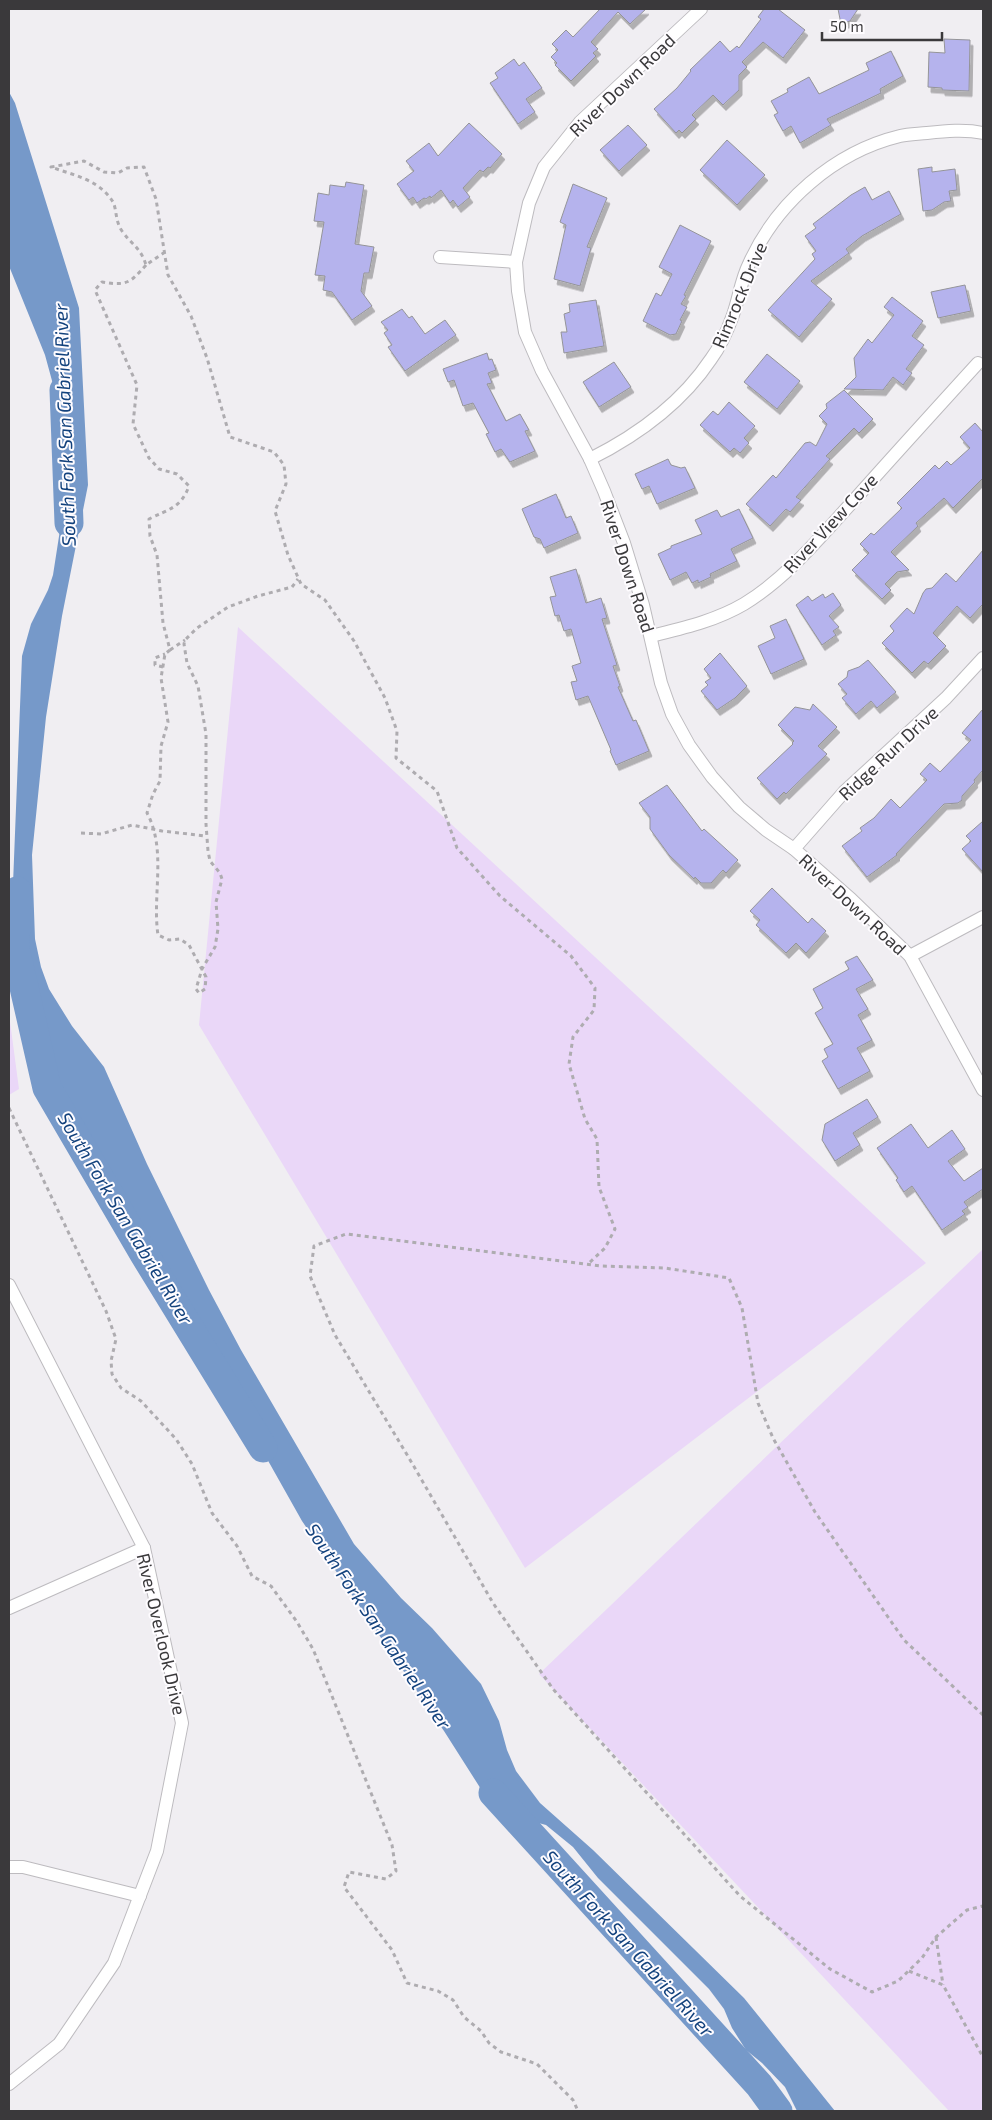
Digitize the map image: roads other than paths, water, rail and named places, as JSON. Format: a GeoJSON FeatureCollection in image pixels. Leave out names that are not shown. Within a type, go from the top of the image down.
{"type":"FeatureCollection","features":[{"type":"Feature","properties":{"kind":"street","name":"River Down Road"},"geometry":{"type":"LineString","coordinates":[[702,9],[580,122],[544,166],[529,203],[516,262],[518,291],[525,332],[542,372],[590,459],[624,543],[651,636],[662,683],[670,706],[689,745],[712,777],[739,807],[766,830],[794,849],[871,917],[910,956],[983,1090]]}},
{"type":"Feature","properties":{"kind":"street","name":"Rimrock Drive"},"geometry":{"type":"LineString","coordinates":[[590,459],[621,443],[681,398],[712,358],[733,316],[748,265],[771,224],[796,195],[831,168],[862,150],[900,136],[945,131],[983,133]]}},
{"type":"Feature","properties":{"kind":"street"},"geometry":{"type":"LineString","coordinates":[[440,257],[516,262]]}},
{"type":"Feature","properties":{"kind":"street","name":"River View Cove"},"geometry":{"type":"LineString","coordinates":[[651,636],[695,625],[719,616],[743,604],[775,582],[812,547],[978,363]]}},
{"type":"Feature","properties":{"kind":"street","name":"Ridge Run Drive"},"geometry":{"type":"LineString","coordinates":[[794,849],[844,792],[946,698],[983,658]]}},
{"type":"Feature","properties":{"kind":"street"},"geometry":{"type":"LineString","coordinates":[[910,956],[983,917]]}},
{"type":"Feature","properties":{"kind":"street","name":"River Overlook Drive"},"geometry":{"type":"LineString","coordinates":[[9,2084],[59,2044],[114,1963],[157,1851],[182,1723],[144,1548],[10,1290]]}},
{"type":"Feature","properties":{"kind":"street"},"geometry":{"type":"LineString","coordinates":[[9,1608],[144,1548]]}},
{"type":"Feature","properties":{"kind":"street"},"geometry":{"type":"LineString","coordinates":[[9,1867],[23,1867],[140,1896]]}},
{"type":"Feature","properties":{"kind":"water"},"geometry":{"type":"Polygon","coordinates":[[[9,92],[15,103],[79,308],[88,485],[62,616],[46,717],[32,855],[35,939],[41,967],[49,989],[72,1026],[104,1067],[147,1164],[209,1290],[241,1350],[354,1544],[481,1684],[499,1721],[507,1750],[516,1771],[540,1803],[593,1850],[744,1998],[835,2111],[797,2111],[785,2087],[762,2063],[746,2050],[732,2028],[724,2009],[709,1989],[598,1878],[573,1847],[546,1825],[531,1821],[515,1822],[493,1808],[444,1731],[302,1521],[209,1356],[99,1173],[53,1077],[22,998],[13,884],[22,656],[31,624],[48,590],[53,575],[69,472],[66,432],[45,355],[9,266],[9,92]]]}},
{"type":"Feature","properties":{"kind":"waterway","name":"South Fork San Gabriel River"},"geometry":{"type":"LineString","coordinates":[[64,390],[69,523]]}},
{"type":"Feature","properties":{"kind":"waterway","name":"South Fork San Gabriel River"},"geometry":{"type":"LineString","coordinates":[[17,891],[15,948],[47,1088],[144,1254],[263,1448]]}},
{"type":"Feature","properties":{"kind":"waterway","name":"South Fork San Gabriel River"},"geometry":{"type":"LineString","coordinates":[[493,1793],[759,2085],[778,2111]]}}]}
